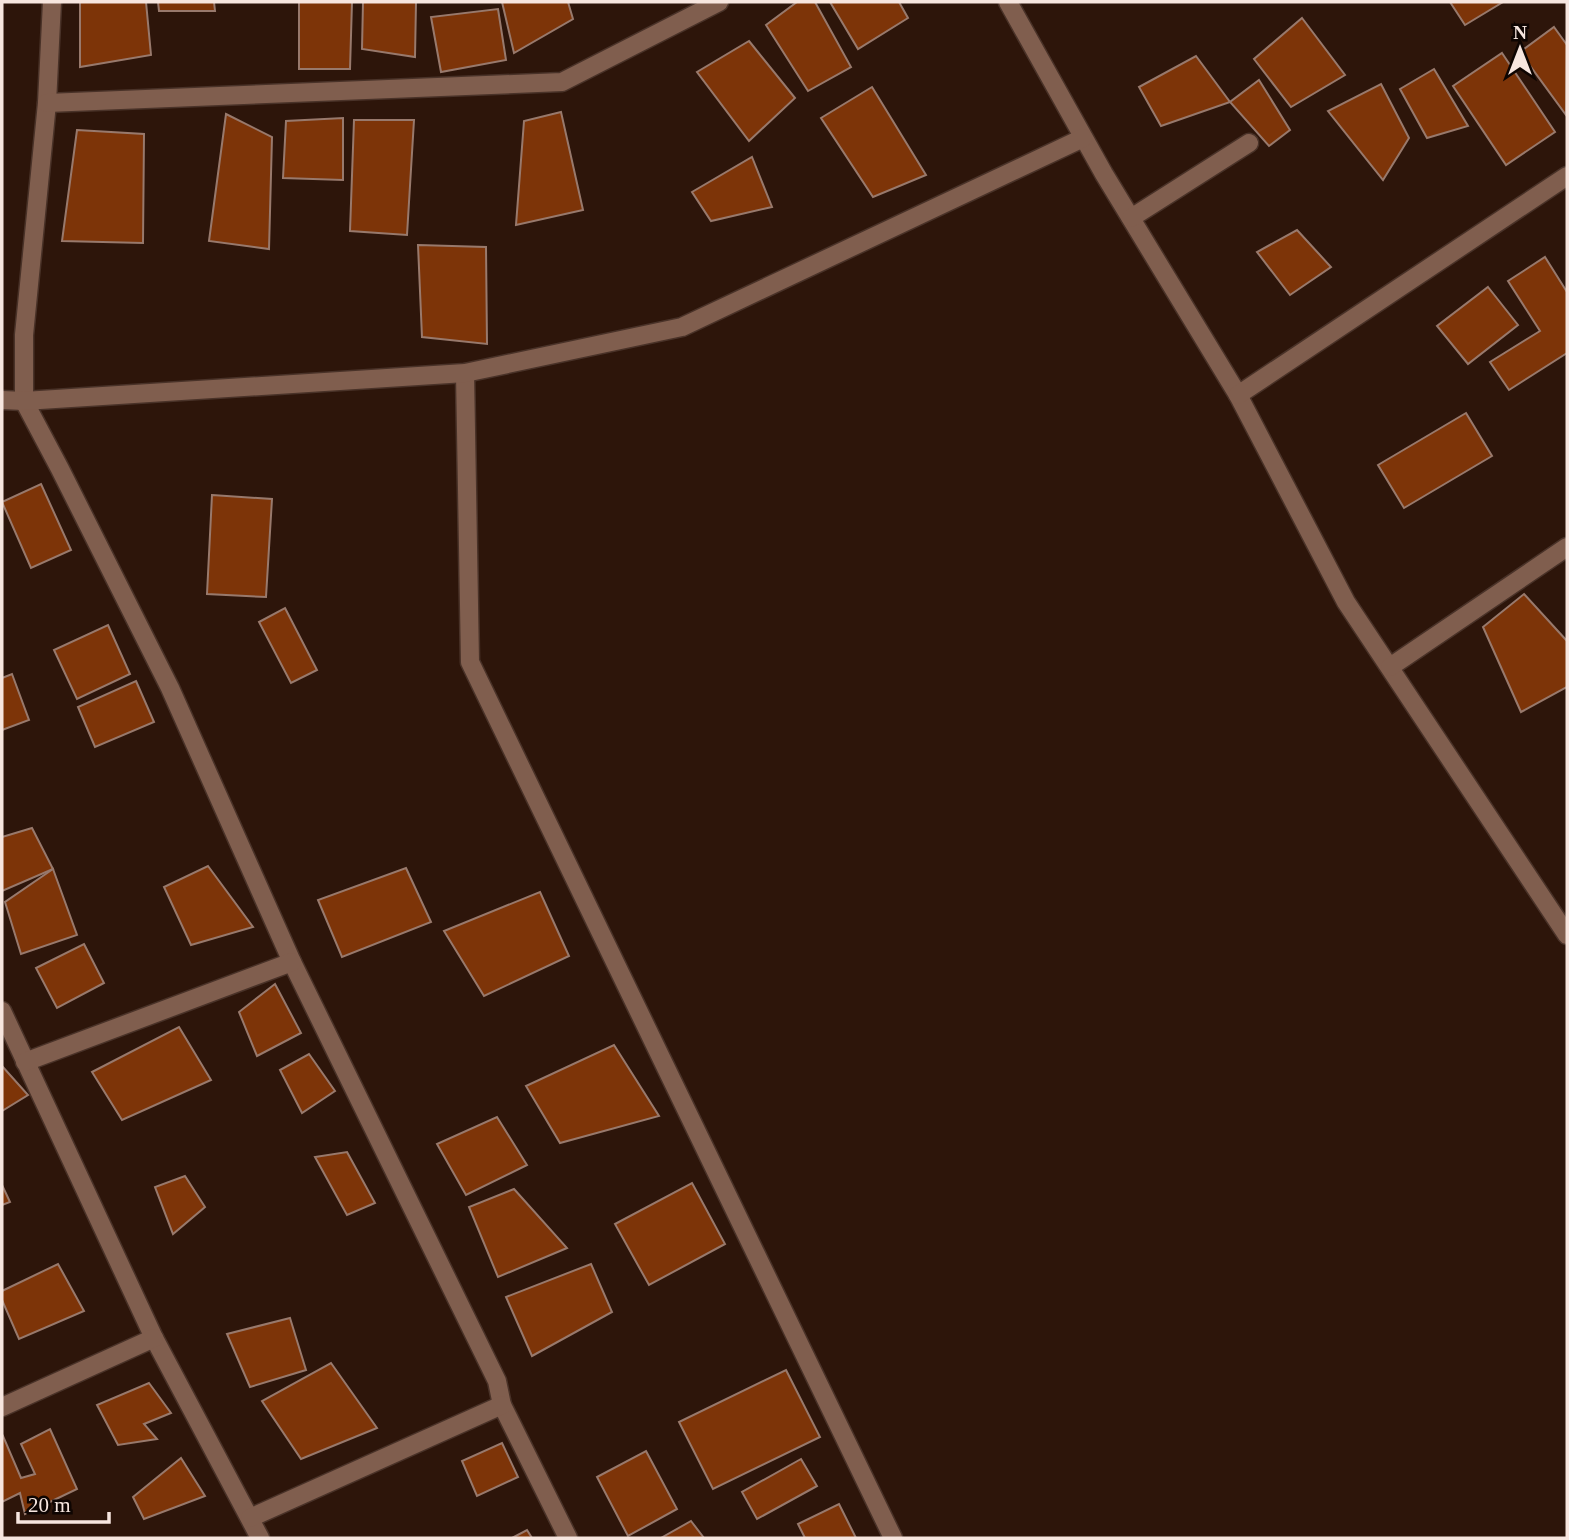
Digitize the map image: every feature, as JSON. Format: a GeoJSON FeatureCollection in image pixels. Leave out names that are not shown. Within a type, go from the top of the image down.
{"type":"FeatureCollection","features":[{"type":"Feature","properties":{"kind":"street"},"geometry":{"type":"LineString","coordinates":[[52,2],[47,103],[24,335],[24,401],[170,688],[292,962],[497,1381],[502,1405],[568,1538]]}},
{"type":"Feature","properties":{"kind":"street"},"geometry":{"type":"LineString","coordinates":[[47,103],[562,82],[719,2]]}},
{"type":"Feature","properties":{"kind":"street"},"geometry":{"type":"LineString","coordinates":[[1008,2],[1083,138],[1238,395],[1346,602],[1567,934]]}},
{"type":"Feature","properties":{"kind":"street"},"geometry":{"type":"LineString","coordinates":[[2,400],[24,401],[465,373],[682,327],[1083,138]]}},
{"type":"Feature","properties":{"kind":"street"},"geometry":{"type":"LineString","coordinates":[[1131,218],[1249,143]]}},
{"type":"Feature","properties":{"kind":"street"},"geometry":{"type":"LineString","coordinates":[[1238,395],[1567,177]]}},
{"type":"Feature","properties":{"kind":"street"},"geometry":{"type":"LineString","coordinates":[[465,373],[470,662],[893,1538]]}},
{"type":"Feature","properties":{"kind":"street"},"geometry":{"type":"LineString","coordinates":[[1390,667],[1567,547]]}},
{"type":"Feature","properties":{"kind":"street"},"geometry":{"type":"LineString","coordinates":[[25,1062],[292,962]]}},
{"type":"Feature","properties":{"kind":"street"},"geometry":{"type":"LineString","coordinates":[[2,1011],[154,1338],[261,1538]]}},
{"type":"Feature","properties":{"kind":"street"},"geometry":{"type":"LineString","coordinates":[[2,1407],[154,1338]]}},
{"type":"Feature","properties":{"kind":"street"},"geometry":{"type":"LineString","coordinates":[[250,1518],[502,1405]]}},
{"type":"Feature","properties":{"kind":"building"},"geometry":{"type":"Polygon","coordinates":[[[80,2],[146,2],[151,55],[80,67],[80,2]]]}},
{"type":"Feature","properties":{"kind":"building"},"geometry":{"type":"Polygon","coordinates":[[[158,2],[214,2],[215,11],[159,11],[158,2]]]}},
{"type":"Feature","properties":{"kind":"building"},"geometry":{"type":"Polygon","coordinates":[[[299,2],[352,2],[350,69],[299,69],[299,2]]]}},
{"type":"Feature","properties":{"kind":"building"},"geometry":{"type":"Polygon","coordinates":[[[363,2],[416,2],[415,57],[362,49],[363,2]]]}},
{"type":"Feature","properties":{"kind":"building"},"geometry":{"type":"Polygon","coordinates":[[[502,2],[568,2],[573,19],[514,53],[502,2]]]}},
{"type":"Feature","properties":{"kind":"building"},"geometry":{"type":"Polygon","coordinates":[[[797,2],[815,2],[851,67],[808,91],[766,25],[797,2]]]}},
{"type":"Feature","properties":{"kind":"building"},"geometry":{"type":"Polygon","coordinates":[[[830,2],[899,2],[908,18],[858,49],[830,2]]]}},
{"type":"Feature","properties":{"kind":"building"},"geometry":{"type":"Polygon","coordinates":[[[1450,2],[1503,2],[1465,25],[1450,2]]]}},
{"type":"Feature","properties":{"kind":"building"},"geometry":{"type":"Polygon","coordinates":[[[498,9],[506,60],[441,72],[431,17],[498,9]]]}},
{"type":"Feature","properties":{"kind":"building"},"geometry":{"type":"Polygon","coordinates":[[[1302,18],[1345,75],[1291,107],[1254,59],[1302,18]]]}},
{"type":"Feature","properties":{"kind":"building"},"geometry":{"type":"Polygon","coordinates":[[[1554,27],[1567,45],[1566,115],[1520,52],[1554,27]]]}},
{"type":"Feature","properties":{"kind":"building"},"geometry":{"type":"Polygon","coordinates":[[[749,41],[795,98],[749,141],[697,72],[749,41]]]}},
{"type":"Feature","properties":{"kind":"building"},"geometry":{"type":"Polygon","coordinates":[[[1502,53],[1555,132],[1506,165],[1453,86],[1502,53]]]}},
{"type":"Feature","properties":{"kind":"building"},"geometry":{"type":"Polygon","coordinates":[[[1196,56],[1230,102],[1161,126],[1139,87],[1196,56]]]}},
{"type":"Feature","properties":{"kind":"building"},"geometry":{"type":"Polygon","coordinates":[[[1434,69],[1468,126],[1427,138],[1400,89],[1434,69]]]}},
{"type":"Feature","properties":{"kind":"building"},"geometry":{"type":"Polygon","coordinates":[[[1259,80],[1290,130],[1269,146],[1230,102],[1259,80]]]}},
{"type":"Feature","properties":{"kind":"building"},"geometry":{"type":"Polygon","coordinates":[[[1381,84],[1409,138],[1383,180],[1328,111],[1381,84]]]}},
{"type":"Feature","properties":{"kind":"building"},"geometry":{"type":"Polygon","coordinates":[[[872,87],[926,175],[873,197],[821,118],[872,87]]]}},
{"type":"Feature","properties":{"kind":"building"},"geometry":{"type":"Polygon","coordinates":[[[561,112],[583,210],[516,225],[524,121],[561,112]]]}},
{"type":"Feature","properties":{"kind":"building"},"geometry":{"type":"Polygon","coordinates":[[[226,114],[272,137],[269,249],[209,241],[226,114]]]}},
{"type":"Feature","properties":{"kind":"building"},"geometry":{"type":"Polygon","coordinates":[[[343,118],[343,180],[283,178],[286,121],[343,118]]]}},
{"type":"Feature","properties":{"kind":"building"},"geometry":{"type":"Polygon","coordinates":[[[354,120],[414,120],[407,235],[350,231],[354,120]]]}},
{"type":"Feature","properties":{"kind":"building"},"geometry":{"type":"Polygon","coordinates":[[[77,130],[144,134],[143,243],[62,241],[77,130]]]}},
{"type":"Feature","properties":{"kind":"building"},"geometry":{"type":"Polygon","coordinates":[[[752,157],[772,207],[711,221],[692,192],[752,157]]]}},
{"type":"Feature","properties":{"kind":"building"},"geometry":{"type":"Polygon","coordinates":[[[1297,230],[1331,267],[1290,295],[1257,252],[1297,230]]]}},
{"type":"Feature","properties":{"kind":"building"},"geometry":{"type":"Polygon","coordinates":[[[418,245],[486,247],[487,344],[422,337],[418,245]]]}},
{"type":"Feature","properties":{"kind":"building"},"geometry":{"type":"Polygon","coordinates":[[[1545,257],[1567,292],[1567,353],[1509,390],[1490,362],[1540,331],[1508,281],[1545,257]]]}},
{"type":"Feature","properties":{"kind":"building"},"geometry":{"type":"Polygon","coordinates":[[[1488,287],[1518,325],[1468,364],[1437,326],[1488,287]]]}},
{"type":"Feature","properties":{"kind":"building"},"geometry":{"type":"Polygon","coordinates":[[[1466,413],[1492,456],[1404,508],[1378,465],[1466,413]]]}},
{"type":"Feature","properties":{"kind":"building"},"geometry":{"type":"Polygon","coordinates":[[[41,484],[71,550],[31,568],[2,502],[41,484]]]}},
{"type":"Feature","properties":{"kind":"building"},"geometry":{"type":"Polygon","coordinates":[[[212,495],[272,499],[266,597],[207,594],[212,495]]]}},
{"type":"Feature","properties":{"kind":"building"},"geometry":{"type":"Polygon","coordinates":[[[1524,594],[1567,641],[1567,687],[1521,712],[1483,627],[1524,594]]]}},
{"type":"Feature","properties":{"kind":"building"},"geometry":{"type":"Polygon","coordinates":[[[285,608],[317,670],[291,683],[259,622],[285,608]]]}},
{"type":"Feature","properties":{"kind":"building"},"geometry":{"type":"Polygon","coordinates":[[[108,625],[130,674],[77,699],[54,650],[108,625]]]}},
{"type":"Feature","properties":{"kind":"building"},"geometry":{"type":"Polygon","coordinates":[[[12,674],[29,720],[2,730],[2,678],[12,674]]]}},
{"type":"Feature","properties":{"kind":"building"},"geometry":{"type":"Polygon","coordinates":[[[136,681],[154,722],[95,747],[78,707],[136,681]]]}},
{"type":"Feature","properties":{"kind":"building"},"geometry":{"type":"Polygon","coordinates":[[[32,828],[53,869],[2,891],[2,837],[32,828]]]}},
{"type":"Feature","properties":{"kind":"building"},"geometry":{"type":"Polygon","coordinates":[[[208,866],[253,927],[191,945],[164,887],[208,866]]]}},
{"type":"Feature","properties":{"kind":"building"},"geometry":{"type":"Polygon","coordinates":[[[406,868],[431,922],[342,957],[318,900],[406,868]]]}},
{"type":"Feature","properties":{"kind":"building"},"geometry":{"type":"Polygon","coordinates":[[[53,869],[77,935],[21,954],[5,902],[53,869]]]}},
{"type":"Feature","properties":{"kind":"building"},"geometry":{"type":"Polygon","coordinates":[[[540,892],[569,956],[484,996],[444,931],[540,892]]]}},
{"type":"Feature","properties":{"kind":"building"},"geometry":{"type":"Polygon","coordinates":[[[84,944],[104,983],[57,1008],[36,968],[84,944]]]}},
{"type":"Feature","properties":{"kind":"building"},"geometry":{"type":"Polygon","coordinates":[[[275,984],[301,1033],[257,1056],[239,1012],[275,984]]]}},
{"type":"Feature","properties":{"kind":"building"},"geometry":{"type":"Polygon","coordinates":[[[179,1027],[211,1080],[122,1120],[92,1072],[179,1027]]]}},
{"type":"Feature","properties":{"kind":"building"},"geometry":{"type":"Polygon","coordinates":[[[614,1045],[659,1116],[560,1143],[526,1086],[614,1045]]]}},
{"type":"Feature","properties":{"kind":"building"},"geometry":{"type":"Polygon","coordinates":[[[309,1054],[335,1091],[302,1113],[280,1070],[309,1054]]]}},
{"type":"Feature","properties":{"kind":"building"},"geometry":{"type":"Polygon","coordinates":[[[2,1066],[28,1095],[2,1111],[2,1066]]]}},
{"type":"Feature","properties":{"kind":"building"},"geometry":{"type":"Polygon","coordinates":[[[497,1117],[527,1165],[466,1195],[437,1144],[497,1117]]]}},
{"type":"Feature","properties":{"kind":"building"},"geometry":{"type":"Polygon","coordinates":[[[347,1152],[375,1203],[347,1215],[315,1157],[347,1152]]]}},
{"type":"Feature","properties":{"kind":"building"},"geometry":{"type":"Polygon","coordinates":[[[185,1176],[205,1207],[173,1234],[155,1187],[185,1176]]]}},
{"type":"Feature","properties":{"kind":"building"},"geometry":{"type":"Polygon","coordinates":[[[692,1183],[725,1244],[649,1285],[615,1224],[692,1183]]]}},
{"type":"Feature","properties":{"kind":"building"},"geometry":{"type":"Polygon","coordinates":[[[2,1185],[10,1202],[2,1205],[2,1185]]]}},
{"type":"Feature","properties":{"kind":"building"},"geometry":{"type":"Polygon","coordinates":[[[514,1189],[567,1248],[498,1277],[469,1207],[514,1189]]]}},
{"type":"Feature","properties":{"kind":"building"},"geometry":{"type":"Polygon","coordinates":[[[58,1264],[84,1311],[19,1339],[2,1300],[2,1291],[58,1264]]]}},
{"type":"Feature","properties":{"kind":"building"},"geometry":{"type":"Polygon","coordinates":[[[591,1264],[612,1312],[532,1356],[506,1297],[591,1264]]]}},
{"type":"Feature","properties":{"kind":"building"},"geometry":{"type":"Polygon","coordinates":[[[290,1318],[306,1370],[250,1387],[227,1334],[290,1318]]]}},
{"type":"Feature","properties":{"kind":"building"},"geometry":{"type":"Polygon","coordinates":[[[331,1363],[377,1428],[301,1459],[262,1401],[331,1363]]]}},
{"type":"Feature","properties":{"kind":"building"},"geometry":{"type":"Polygon","coordinates":[[[786,1370],[820,1437],[713,1489],[679,1422],[786,1370]]]}},
{"type":"Feature","properties":{"kind":"building"},"geometry":{"type":"Polygon","coordinates":[[[149,1383],[171,1413],[144,1424],[157,1439],[118,1445],[97,1405],[149,1383]]]}},
{"type":"Feature","properties":{"kind":"building"},"geometry":{"type":"Polygon","coordinates":[[[50,1429],[77,1489],[25,1514],[20,1493],[2,1502],[2,1437],[21,1478],[35,1474],[21,1444],[50,1429]]]}},
{"type":"Feature","properties":{"kind":"building"},"geometry":{"type":"Polygon","coordinates":[[[502,1443],[518,1477],[477,1496],[462,1461],[502,1443]]]}},
{"type":"Feature","properties":{"kind":"building"},"geometry":{"type":"Polygon","coordinates":[[[646,1451],[677,1509],[628,1536],[597,1477],[646,1451]]]}},
{"type":"Feature","properties":{"kind":"building"},"geometry":{"type":"Polygon","coordinates":[[[181,1458],[205,1496],[144,1519],[133,1497],[181,1458]]]}},
{"type":"Feature","properties":{"kind":"building"},"geometry":{"type":"Polygon","coordinates":[[[801,1459],[817,1486],[757,1519],[742,1492],[801,1459]]]}},
{"type":"Feature","properties":{"kind":"building"},"geometry":{"type":"Polygon","coordinates":[[[839,1504],[856,1538],[805,1538],[798,1524],[839,1504]]]}},
{"type":"Feature","properties":{"kind":"building"},"geometry":{"type":"Polygon","coordinates":[[[691,1521],[704,1538],[661,1538],[691,1521]]]}},
{"type":"Feature","properties":{"kind":"building"},"geometry":{"type":"Polygon","coordinates":[[[527,1530],[532,1538],[512,1538],[527,1530]]]}}]}
